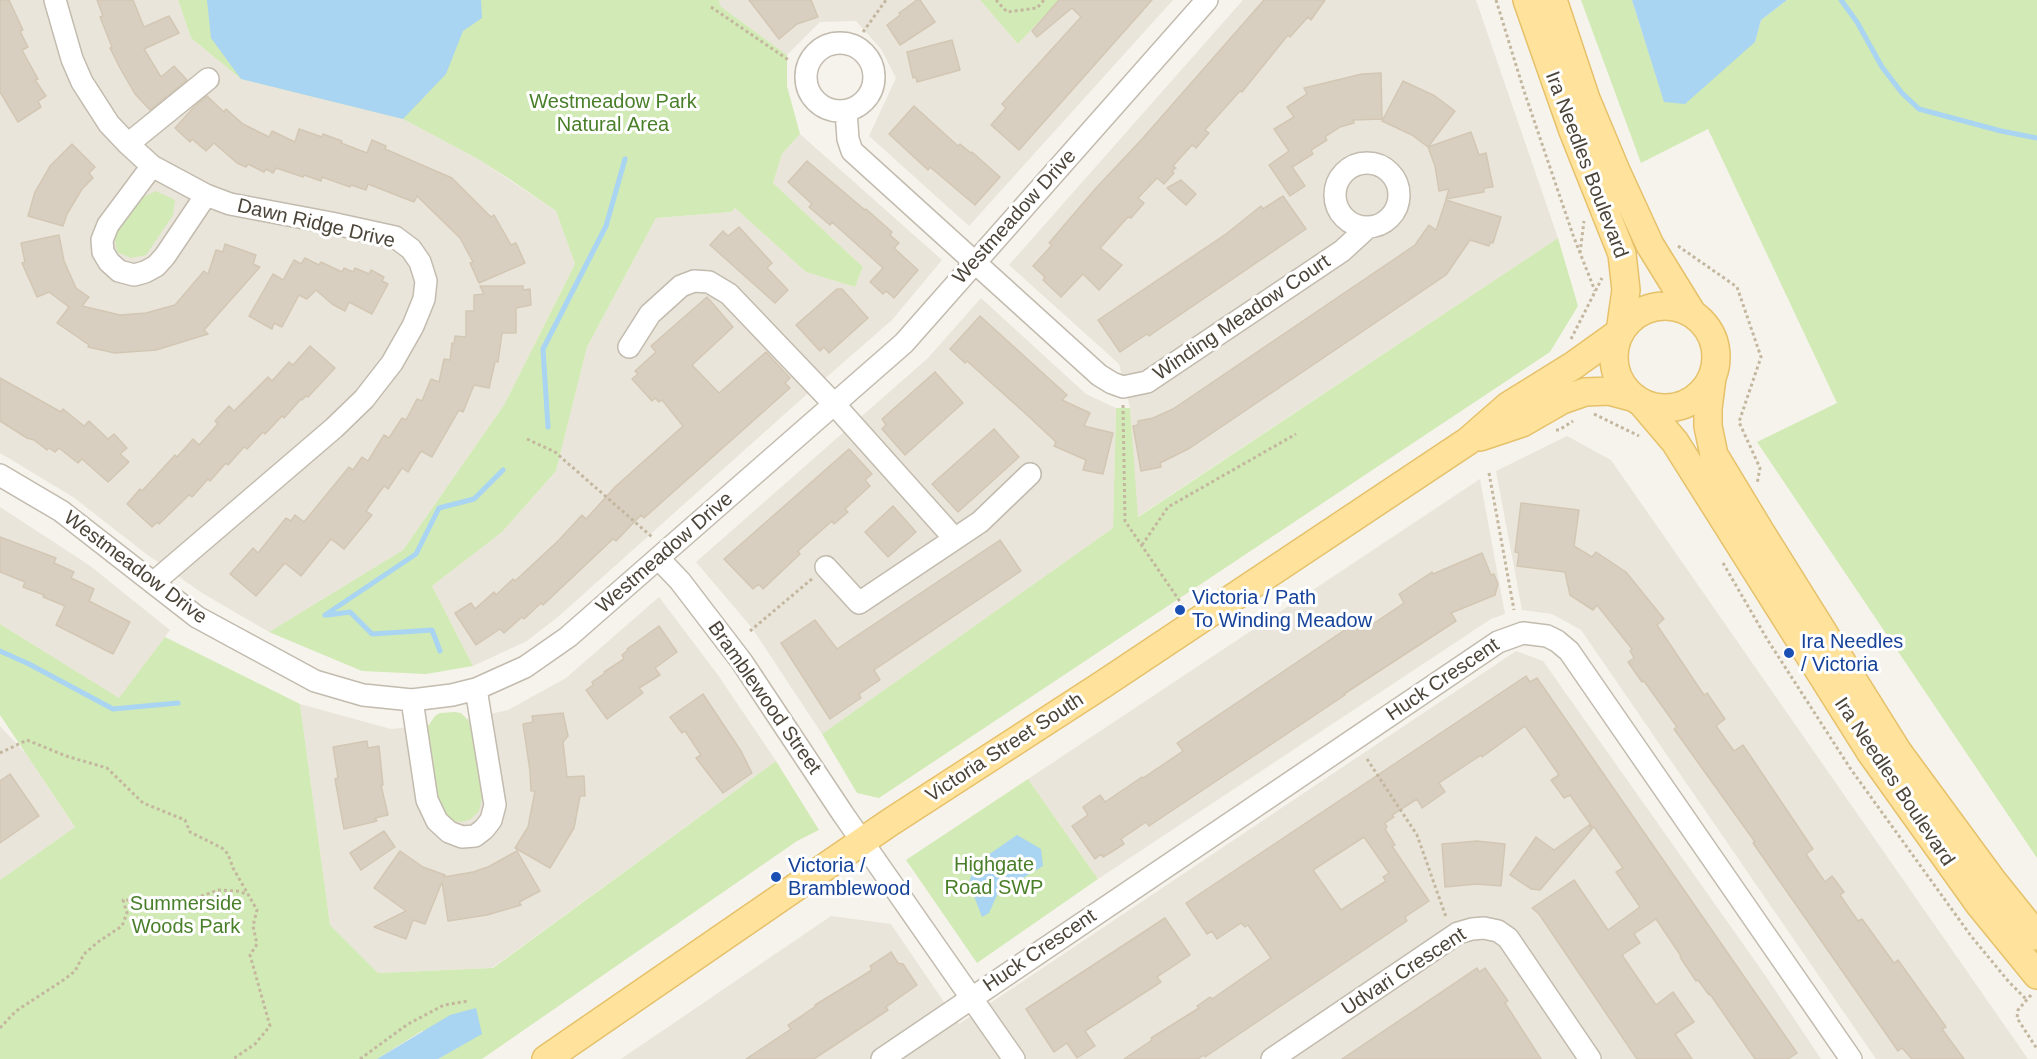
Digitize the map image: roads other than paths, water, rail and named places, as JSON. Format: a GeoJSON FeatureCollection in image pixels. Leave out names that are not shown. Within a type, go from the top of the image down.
{"type":"FeatureCollection","features":[{"type":"Feature","properties":{"kind":"main road","name":"Ira Needles Boulevard"},"geometry":{"type":"LineString","coordinates":[[1527,0],[1573,131],[1622,254],[1626,272],[1626,290],[1620,332]]}},
{"type":"Feature","properties":{"kind":"main road","name":"Ira Needles Boulevard"},"geometry":{"type":"LineString","coordinates":[[1553,0],[1586,99],[1616,171],[1650,246],[1692,313]]}},
{"type":"Feature","properties":{"kind":"main road"},"geometry":{"type":"LineString","coordinates":[[1672,306],[1692,313],[1705,324],[1714,339],[1716,362],[1712,378],[1698,396],[1684,404],[1664,408],[1638,400],[1624,386],[1615,368],[1615,346],[1620,332],[1637,314],[1655,307],[1672,306]]}},
{"type":"Feature","properties":{"kind":"main road","name":"Victoria Street South"},"geometry":{"type":"LineString","coordinates":[[546,1059],[863,842],[1468,441],[1508,406],[1574,365],[1620,332]]}},
{"type":"Feature","properties":{"kind":"main road","name":"Ira Needles Boulevard"},"geometry":{"type":"LineString","coordinates":[[1712,378],[1708,417],[1714,455],[1898,752],[1992,880],[2037,936]]}},
{"type":"Feature","properties":{"kind":"main road","name":"Victoria Street South"},"geometry":{"type":"LineString","coordinates":[[1468,441],[1522,423],[1562,400],[1585,392],[1609,391],[1638,400]]}},
{"type":"Feature","properties":{"kind":"main road","name":"Ira Needles Boulevard"},"geometry":{"type":"LineString","coordinates":[[1638,400],[1675,442],[1871,753],[1979,904],[2037,975]]}},
{"type":"Feature","properties":{"kind":"street","name":"Dawn Ridge Drive"},"geometry":{"type":"LineString","coordinates":[[55,0],[72,59],[82,82],[109,124],[152,166],[206,195],[230,204],[394,237],[411,249],[420,262],[426,281],[424,299],[413,327],[392,363],[364,399],[334,428],[153,584]]}},
{"type":"Feature","properties":{"kind":"street","name":"Westmeadow Drive"},"geometry":{"type":"LineString","coordinates":[[0,475],[61,511],[197,617],[315,681],[363,695],[412,700],[452,695],[476,689],[525,667],[568,637],[659,552],[904,343],[1207,0]]}},
{"type":"Feature","properties":{"kind":"street"},"geometry":{"type":"LineString","coordinates":[[128,144],[208,79]]}},
{"type":"Feature","properties":{"kind":"street"},"geometry":{"type":"LineString","coordinates":[[846,111],[848,139],[852,151],[975,262]]}},
{"type":"Feature","properties":{"kind":"street"},"geometry":{"type":"LineString","coordinates":[[152,166],[108,225],[102,240],[103,252],[109,262],[119,271],[134,275],[156,266],[206,195]]}},
{"type":"Feature","properties":{"kind":"street","name":"Winding Meadow Court"},"geometry":{"type":"LineString","coordinates":[[975,262],[1099,375],[1123,387],[1135,386],[1147,382],[1342,251],[1367,228]]}},
{"type":"Feature","properties":{"kind":"street"},"geometry":{"type":"LineString","coordinates":[[629,347],[650,314],[681,286],[694,281],[709,282],[729,294],[834,404],[954,538]]}},
{"type":"Feature","properties":{"kind":"street"},"geometry":{"type":"LineString","coordinates":[[826,567],[859,603],[980,522],[1030,474]]}},
{"type":"Feature","properties":{"kind":"street","name":"Bramblewood Street"},"geometry":{"type":"LineString","coordinates":[[659,552],[742,662],[863,842],[1014,1059]]}},
{"type":"Feature","properties":{"kind":"street","name":"Huck Crescent"},"geometry":{"type":"LineString","coordinates":[[882,1059],[1498,642],[1523,633],[1535,633],[1557,641],[1569,651],[1851,1059]]}},
{"type":"Feature","properties":{"kind":"street"},"geometry":{"type":"LineString","coordinates":[[412,700],[427,800],[437,821],[449,832],[462,837],[475,836],[491,820],[495,805],[476,689]]}},
{"type":"Feature","properties":{"kind":"street","name":"Udvari Crescent"},"geometry":{"type":"LineString","coordinates":[[1272,1059],[1298,1052],[1458,933],[1484,928],[1498,931],[1508,938],[1590,1059]]}},
{"type":"Feature","properties":{"kind":"water"},"geometry":{"type":"Polygon","coordinates":[[[207,0],[481,0],[482,18],[463,31],[446,74],[403,119],[241,79],[211,38],[207,0]]]}},
{"type":"Feature","properties":{"kind":"water"},"geometry":{"type":"Polygon","coordinates":[[[1632,0],[1787,0],[1761,20],[1755,42],[1685,104],[1664,102],[1632,0]]]}},
{"type":"Feature","properties":{"kind":"water"},"geometry":{"type":"Polygon","coordinates":[[[1017,835],[1041,849],[1043,866],[998,893],[989,913],[982,917],[969,883],[975,864],[1017,835]]]}},
{"type":"Feature","properties":{"kind":"water"},"geometry":{"type":"Polygon","coordinates":[[[476,1008],[482,1034],[438,1059],[377,1059],[450,1015],[476,1008]]]}},
{"type":"Feature","properties":{"kind":"waterway"},"geometry":{"type":"LineString","coordinates":[[1841,0],[1857,22],[1882,67],[1902,93],[1919,109],[2037,138]]}},
{"type":"Feature","properties":{"kind":"waterway"},"geometry":{"type":"LineString","coordinates":[[548,427],[543,349],[606,226],[625,159]]}},
{"type":"Feature","properties":{"kind":"waterway"},"geometry":{"type":"LineString","coordinates":[[325,615],[416,554],[439,508],[474,499],[503,470]]}},
{"type":"Feature","properties":{"kind":"waterway"},"geometry":{"type":"LineString","coordinates":[[328,615],[350,612],[372,634],[432,630],[440,651]]}},
{"type":"Feature","properties":{"kind":"waterway"},"geometry":{"type":"LineString","coordinates":[[0,651],[113,709],[178,703]]}},
{"type":"Feature","properties":{"kind":"place","name":"Victoria / Path To Winding Meadow"},"geometry":{"type":"Point","coordinates":[1180,610]}},
{"type":"Feature","properties":{"kind":"place","name":"Ira Needles / Victoria"},"geometry":{"type":"Point","coordinates":[1789,653]}},
{"type":"Feature","properties":{"kind":"place","name":"Victoria / Bramblewood"},"geometry":{"type":"Point","coordinates":[776,877]}},
{"type":"Feature","properties":{"kind":"park label","name":"Westmeadow Park Natural Area"},"geometry":{"type":"Point","coordinates":[613,114]}},
{"type":"Feature","properties":{"kind":"park label","name":"Highgate Road SWP"},"geometry":{"type":"Point","coordinates":[994,876]}},
{"type":"Feature","properties":{"kind":"park label","name":"Summerside Woods Park"},"geometry":{"type":"Point","coordinates":[186,916]}}]}
